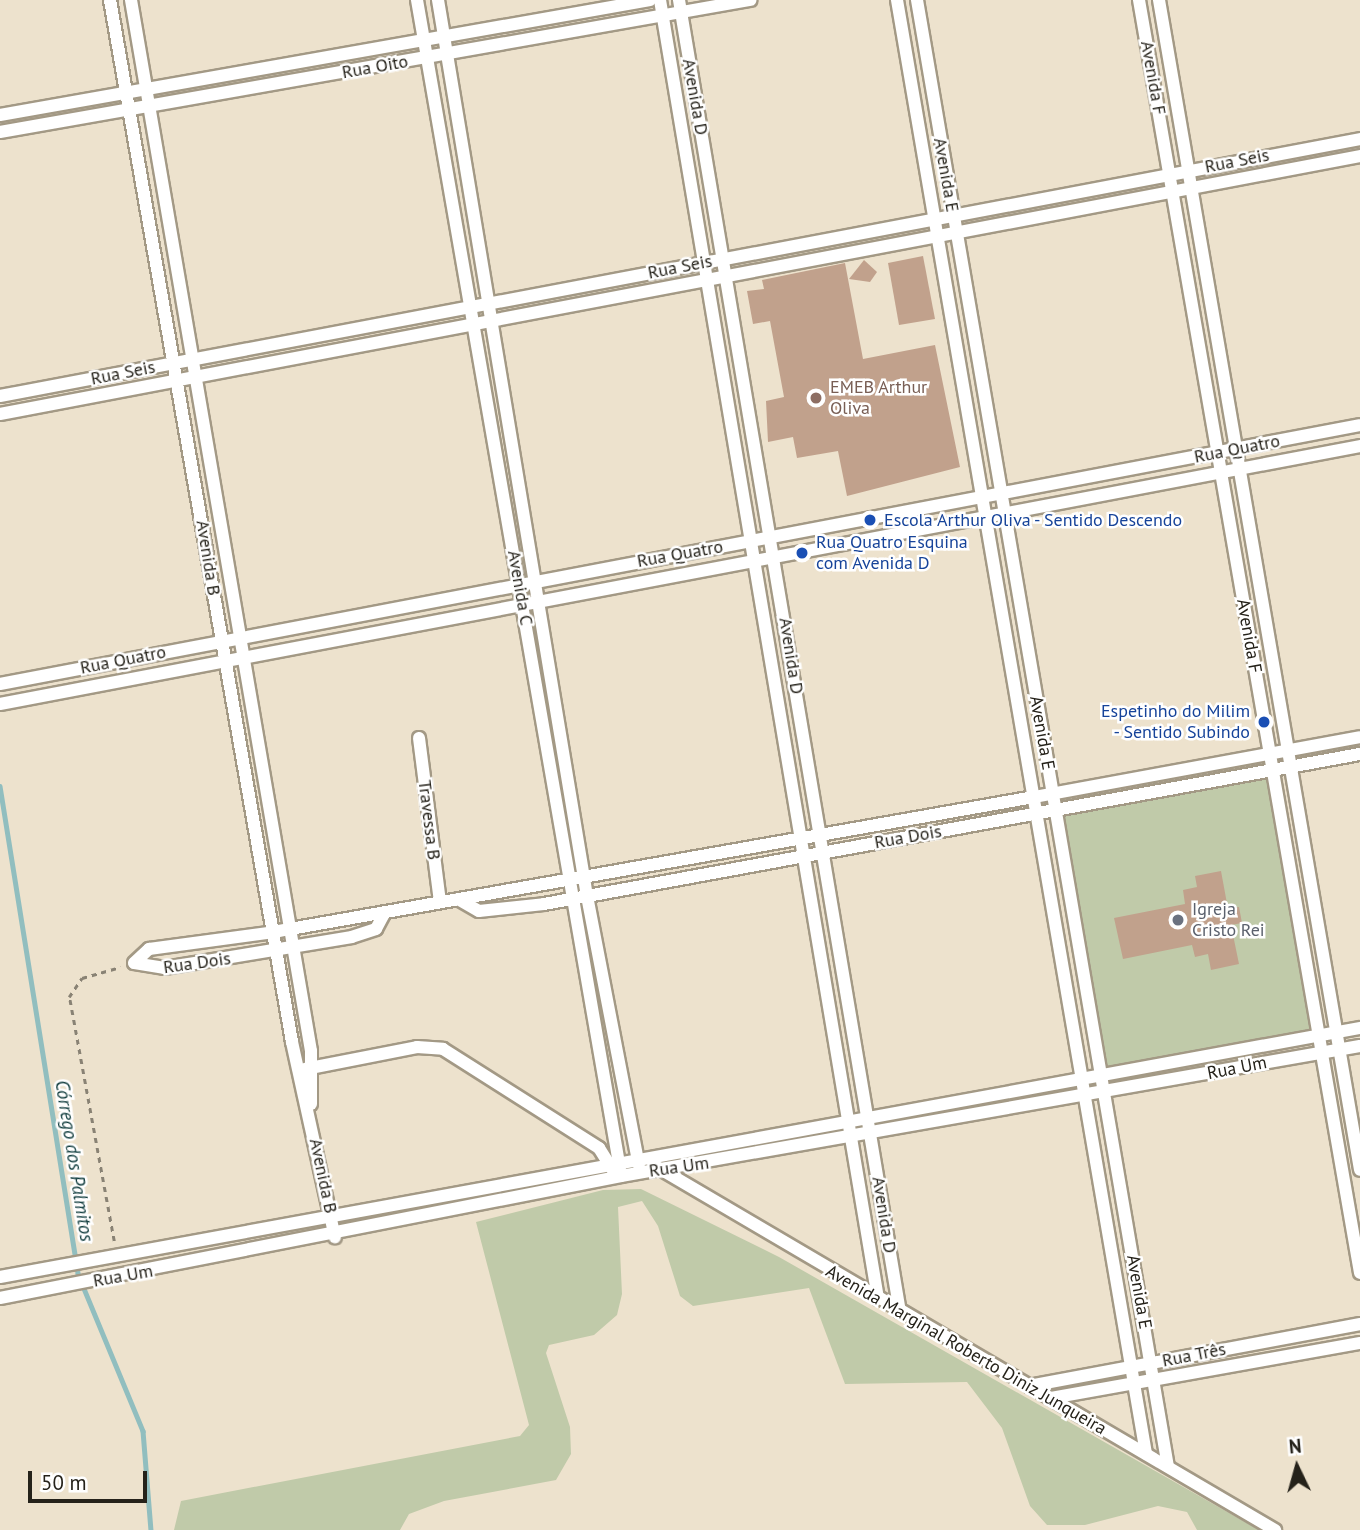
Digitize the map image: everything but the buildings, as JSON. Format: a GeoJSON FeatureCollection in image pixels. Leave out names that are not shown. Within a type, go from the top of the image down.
{"type":"FeatureCollection","features":[{"type":"Feature","properties":{"kind":"street","name":"Avenida B"},"geometry":{"type":"LineString","coordinates":[[110,0],[180,380],[221,641],[276,951],[305,1069]]}},
{"type":"Feature","properties":{"kind":"street","name":"Avenida B"},"geometry":{"type":"LineString","coordinates":[[131,0],[198,377],[239,638],[294,948],[310,1115],[335,1237]]}},
{"type":"Feature","properties":{"kind":"street","name":"Avenida C"},"geometry":{"type":"LineString","coordinates":[[417,0],[468,307],[520,584],[569,899],[618,1176]]}},
{"type":"Feature","properties":{"kind":"street","name":"Avenida C"},"geometry":{"type":"LineString","coordinates":[[438,0],[587,896],[640,1172]]}},
{"type":"Feature","properties":{"kind":"street","name":"Rua Oito"},"geometry":{"type":"LineString","coordinates":[[0,115],[650,0]]}},
{"type":"Feature","properties":{"kind":"street","name":"Avenida D"},"geometry":{"type":"LineString","coordinates":[[660,0],[756,562],[798,839],[878,1299]]}},
{"type":"Feature","properties":{"kind":"street","name":"Rua Oito"},"geometry":{"type":"LineString","coordinates":[[0,132],[662,15],[680,6],[750,0]]}},
{"type":"Feature","properties":{"kind":"street","name":"Avenida E"},"geometry":{"type":"LineString","coordinates":[[897,0],[1146,1454]]}},
{"type":"Feature","properties":{"kind":"street","name":"Avenida E"},"geometry":{"type":"LineString","coordinates":[[917,0],[1168,1467]]}},
{"type":"Feature","properties":{"kind":"street","name":"Avenida F"},"geometry":{"type":"LineString","coordinates":[[1139,0],[1360,1273]]}},
{"type":"Feature","properties":{"kind":"street","name":"Avenida F"},"geometry":{"type":"LineString","coordinates":[[1159,0],[1360,1170]]}},
{"type":"Feature","properties":{"kind":"street","name":"Avenida D"},"geometry":{"type":"LineString","coordinates":[[680,6],[776,558],[822,852],[900,1312]]}},
{"type":"Feature","properties":{"kind":"street","name":"Rua Seis"},"geometry":{"type":"LineString","coordinates":[[0,396],[703,262],[934,222],[1188,170],[1360,139]]}},
{"type":"Feature","properties":{"kind":"street","name":"Rua Seis"},"geometry":{"type":"LineString","coordinates":[[0,414],[707,280],[957,237],[1360,156]]}},
{"type":"Feature","properties":{"kind":"street","name":"Rua Quatro"},"geometry":{"type":"LineString","coordinates":[[0,684],[1360,425]]}},
{"type":"Feature","properties":{"kind":"street","name":"Rua Quatro"},"geometry":{"type":"LineString","coordinates":[[0,704],[1360,446]]}},
{"type":"Feature","properties":{"kind":"street"},"geometry":{"type":"LineString","coordinates":[[504,499],[522,494]]}},
{"type":"Feature","properties":{"kind":"street"},"geometry":{"type":"LineString","coordinates":[[206,544],[224,541]]}},
{"type":"Feature","properties":{"kind":"street","name":"Rua Dois"},"geometry":{"type":"LineString","coordinates":[[134,963],[149,949],[274,932],[1360,737]]}},
{"type":"Feature","properties":{"kind":"street","name":"Travessa B"},"geometry":{"type":"LineString","coordinates":[[419,738],[440,902]]}},
{"type":"Feature","properties":{"kind":"street","name":"Rua Dois"},"geometry":{"type":"LineString","coordinates":[[458,899],[493,911],[569,899],[1360,754]]}},
{"type":"Feature","properties":{"kind":"street","name":"Rua Dois"},"geometry":{"type":"LineString","coordinates":[[134,963],[165,968],[294,948],[369,932],[386,912]]}},
{"type":"Feature","properties":{"kind":"street"},"geometry":{"type":"LineString","coordinates":[[1059,945],[1078,942]]}},
{"type":"Feature","properties":{"kind":"street","name":"Rua Um"},"geometry":{"type":"LineString","coordinates":[[0,1277],[615,1162],[1360,1028]]}},
{"type":"Feature","properties":{"kind":"street","name":"Rua Um"},"geometry":{"type":"LineString","coordinates":[[0,1298],[335,1237],[618,1176],[872,1136],[1360,1046]]}},
{"type":"Feature","properties":{"kind":"street"},"geometry":{"type":"LineString","coordinates":[[305,1069],[417,1047],[443,1049],[615,1162]]}},
{"type":"Feature","properties":{"kind":"street"},"geometry":{"type":"LineString","coordinates":[[652,1156],[658,1170]]}},
{"type":"Feature","properties":{"kind":"street"},"geometry":{"type":"LineString","coordinates":[[1097,1163],[1115,1159]]}},
{"type":"Feature","properties":{"kind":"street","name":"Avenida Marginal Roberto Diniz Junqueira"},"geometry":{"type":"LineString","coordinates":[[658,1170],[1275,1530]]}},
{"type":"Feature","properties":{"kind":"street","name":"Rua Três"},"geometry":{"type":"LineString","coordinates":[[1029,1386],[1360,1324]]}},
{"type":"Feature","properties":{"kind":"street","name":"Rua Três"},"geometry":{"type":"LineString","coordinates":[[1051,1398],[1360,1343]]}},
{"type":"Feature","properties":{"kind":"path"},"geometry":{"type":"LineString","coordinates":[[112,1257],[69,997],[82,978],[134,963]]}},
{"type":"Feature","properties":{"kind":"green space"},"geometry":{"type":"Polygon","coordinates":[[[1273,770],[1317,1036],[1101,1075],[1056,810],[1273,770]]]}},
{"type":"Feature","properties":{"kind":"green space"},"geometry":{"type":"Polygon","coordinates":[[[641,1189],[779,1257],[1259,1530],[1197,1530],[1187,1512],[1158,1506],[1085,1525],[1047,1525],[1030,1506],[1002,1428],[967,1382],[845,1384],[809,1288],[693,1306],[680,1296],[658,1226],[642,1201],[618,1207],[622,1294],[617,1315],[594,1335],[549,1345],[546,1353],[570,1427],[571,1454],[556,1480],[444,1501],[409,1514],[400,1530],[174,1530],[181,1501],[520,1436],[529,1425],[476,1222],[603,1190],[641,1189]]]}},
{"type":"Feature","properties":{"kind":"waterway","name":"Córrego dos Palmitos"},"geometry":{"type":"LineString","coordinates":[[0,786],[78,1274],[143,1431],[151,1530]]}},
{"type":"Feature","properties":{"kind":"place","name":"EMEB Arthur Oliva"},"geometry":{"type":"Point","coordinates":[816,398]}},
{"type":"Feature","properties":{"kind":"place","name":"Escola Arthur Oliva - Sentido Descendo"},"geometry":{"type":"Point","coordinates":[870,520]}},
{"type":"Feature","properties":{"kind":"place","name":"Rua Quatro Esquina com Avenida D"},"geometry":{"type":"Point","coordinates":[802,553]}},
{"type":"Feature","properties":{"kind":"place","name":"Espetinho do Milim - Sentido Subindo"},"geometry":{"type":"Point","coordinates":[1264,722]}},
{"type":"Feature","properties":{"kind":"place","name":"Igreja Cristo Rei"},"geometry":{"type":"Point","coordinates":[1178,920]}}]}
